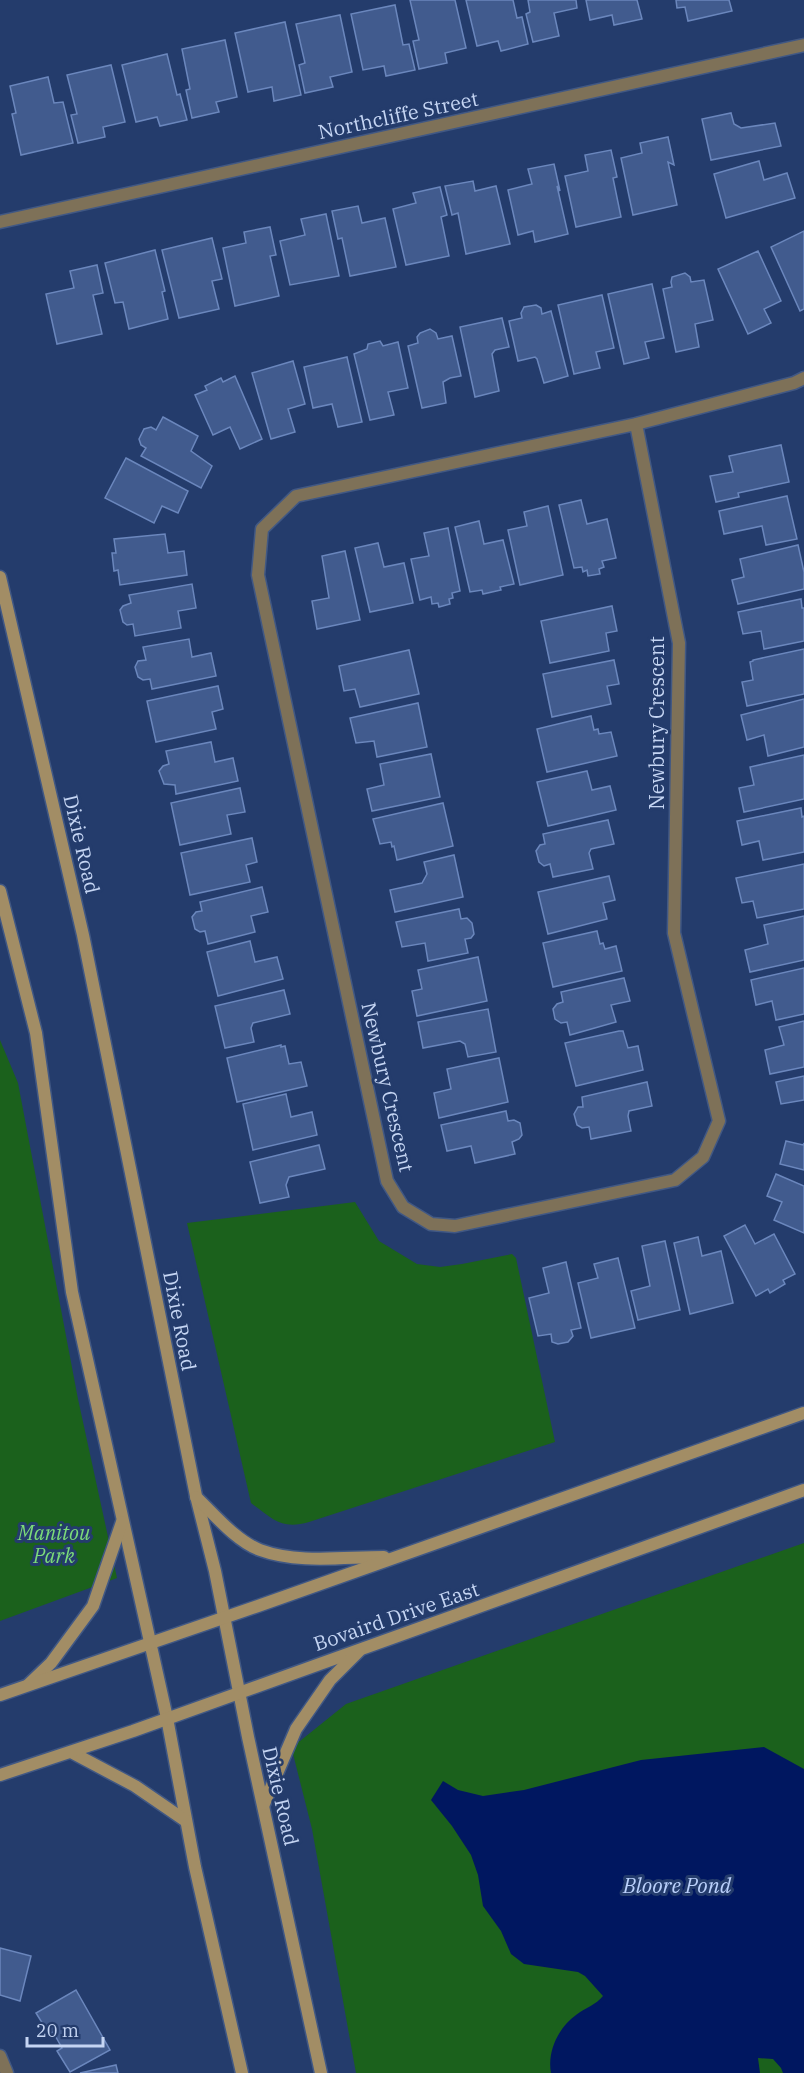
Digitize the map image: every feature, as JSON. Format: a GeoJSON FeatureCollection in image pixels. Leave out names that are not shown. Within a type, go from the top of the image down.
{"type":"FeatureCollection","features":[{"type":"Feature","properties":{"kind":"main road","name":"Dixie Road"},"geometry":{"type":"LineString","coordinates":[[0,577],[82,935],[196,1496],[215,1571],[321,2073]]}},
{"type":"Feature","properties":{"kind":"main road"},"geometry":{"type":"LineString","coordinates":[[0,891],[36,1034],[72,1292],[167,1718],[186,1821],[242,2073]]}},
{"type":"Feature","properties":{"kind":"main road"},"geometry":{"type":"LineString","coordinates":[[0,1695],[804,1413]]}},
{"type":"Feature","properties":{"kind":"main road","name":"Bovaird Drive East"},"geometry":{"type":"LineString","coordinates":[[0,1775],[167,1718],[804,1490]]}},
{"type":"Feature","properties":{"kind":"main road"},"geometry":{"type":"LineString","coordinates":[[196,1496],[238,1536],[259,1550],[295,1558],[394,1557]]}},
{"type":"Feature","properties":{"kind":"main road"},"geometry":{"type":"LineString","coordinates":[[27,1686],[51,1663],[93,1606],[122,1521]]}},
{"type":"Feature","properties":{"kind":"main road"},"geometry":{"type":"LineString","coordinates":[[264,1804],[296,1729],[330,1680],[361,1648]]}},
{"type":"Feature","properties":{"kind":"main road"},"geometry":{"type":"LineString","coordinates":[[71,1752],[135,1786],[186,1821]]}},
{"type":"Feature","properties":{"kind":"street","name":"Northcliffe Street"},"geometry":{"type":"LineString","coordinates":[[0,222],[804,45]]}},
{"type":"Feature","properties":{"kind":"street","name":"Newbury Crescent"},"geometry":{"type":"LineString","coordinates":[[636,424],[679,643],[674,933],[719,1121],[703,1157],[675,1180],[455,1226],[431,1224],[403,1207],[387,1181],[258,574],[262,529],[296,496],[636,424],[794,383],[804,378]]}},
{"type":"Feature","properties":{"kind":"street"},"geometry":{"type":"LineString","coordinates":[[0,2056],[7,2073]]}},
{"type":"Feature","properties":{"kind":"green space","name":"Manitou Park"},"geometry":{"type":"Polygon","coordinates":[[[0,1040],[18,1083],[78,1399],[117,1578],[0,1621],[0,1040]]]}},
{"type":"Feature","properties":{"kind":"green space"},"geometry":{"type":"Polygon","coordinates":[[[355,1202],[379,1241],[417,1264],[440,1267],[512,1254],[516,1258],[555,1442],[309,1522],[284,1524],[251,1503],[187,1223],[355,1202]]]}},
{"type":"Feature","properties":{"kind":"green space"},"geometry":{"type":"Polygon","coordinates":[[[804,1543],[804,2073],[356,2073],[312,1829],[290,1742],[300,1741],[346,1704],[804,1543]]]}},
{"type":"Feature","properties":{"kind":"water","name":"Bloore Pond"},"geometry":{"type":"Polygon","coordinates":[[[764,1747],[804,1769],[804,2073],[783,2073],[773,2059],[758,2058],[760,2073],[551,2073],[552,2049],[559,2034],[570,2020],[603,1996],[585,1976],[578,1972],[524,1964],[511,1954],[501,1931],[483,1906],[478,1875],[471,1855],[431,1800],[443,1781],[458,1790],[483,1796],[524,1790],[641,1760],[764,1747]]]}},
{"type":"Feature","properties":{"kind":"building"},"geometry":{"type":"Polygon","coordinates":[[[410,0],[455,0],[466,48],[445,53],[447,63],[419,69],[413,41],[419,40],[410,0]]]}},
{"type":"Feature","properties":{"kind":"building"},"geometry":{"type":"Polygon","coordinates":[[[466,0],[513,0],[517,18],[522,17],[528,44],[501,51],[498,41],[477,46],[466,0]]]}},
{"type":"Feature","properties":{"kind":"building"},"geometry":{"type":"Polygon","coordinates":[[[528,0],[576,0],[577,8],[554,13],[559,36],[533,42],[526,14],[530,12],[528,0]]]}},
{"type":"Feature","properties":{"kind":"building"},"geometry":{"type":"Polygon","coordinates":[[[586,0],[637,0],[642,19],[614,25],[612,15],[590,20],[586,0]]]}},
{"type":"Feature","properties":{"kind":"building"},"geometry":{"type":"Polygon","coordinates":[[[676,0],[729,0],[732,11],[688,21],[685,7],[677,8],[676,0]]]}},
{"type":"Feature","properties":{"kind":"building"},"geometry":{"type":"Polygon","coordinates":[[[395,5],[403,45],[409,44],[415,70],[386,76],[384,66],[363,70],[351,14],[395,5]]]}},
{"type":"Feature","properties":{"kind":"building"},"geometry":{"type":"Polygon","coordinates":[[[340,15],[352,72],[330,77],[333,87],[305,93],[299,65],[305,63],[296,24],[340,15]]]}},
{"type":"Feature","properties":{"kind":"building"},"geometry":{"type":"Polygon","coordinates":[[[285,22],[301,95],[274,101],[272,87],[248,92],[235,33],[285,22]]]}},
{"type":"Feature","properties":{"kind":"building"},"geometry":{"type":"Polygon","coordinates":[[[225,40],[237,97],[216,102],[219,112],[192,118],[186,90],[190,89],[182,49],[225,40]]]}},
{"type":"Feature","properties":{"kind":"building"},"geometry":{"type":"Polygon","coordinates":[[[167,54],[177,95],[180,94],[187,120],[160,126],[157,117],[136,122],[122,65],[167,54]]]}},
{"type":"Feature","properties":{"kind":"building"},"geometry":{"type":"Polygon","coordinates":[[[111,65],[125,122],[103,127],[105,137],[78,143],[71,115],[77,114],[67,75],[111,65]]]}},
{"type":"Feature","properties":{"kind":"building"},"geometry":{"type":"Polygon","coordinates":[[[48,77],[54,103],[63,102],[73,143],[21,155],[12,114],[16,113],[10,86],[48,77]]]}},
{"type":"Feature","properties":{"kind":"building"},"geometry":{"type":"Polygon","coordinates":[[[731,113],[734,124],[741,128],[775,123],[781,146],[711,160],[702,119],[731,113]]]}},
{"type":"Feature","properties":{"kind":"building"},"geometry":{"type":"Polygon","coordinates":[[[668,137],[674,165],[668,162],[677,205],[633,215],[621,158],[642,153],[640,143],[668,137]]]}},
{"type":"Feature","properties":{"kind":"building"},"geometry":{"type":"Polygon","coordinates":[[[611,150],[617,177],[613,178],[621,217],[576,227],[565,176],[588,171],[585,155],[611,150]]]}},
{"type":"Feature","properties":{"kind":"building"},"geometry":{"type":"Polygon","coordinates":[[[759,161],[764,180],[787,173],[795,198],[726,218],[714,174],[759,161]]]}},
{"type":"Feature","properties":{"kind":"building"},"geometry":{"type":"Polygon","coordinates":[[[554,164],[568,234],[535,242],[533,231],[518,235],[508,190],[532,184],[528,169],[554,164]]]}},
{"type":"Feature","properties":{"kind":"building"},"geometry":{"type":"Polygon","coordinates":[[[473,181],[475,191],[496,186],[510,244],[466,254],[458,213],[452,215],[445,186],[473,181]]]}},
{"type":"Feature","properties":{"kind":"building"},"geometry":{"type":"Polygon","coordinates":[[[440,187],[447,215],[441,217],[449,256],[406,265],[393,209],[416,203],[413,193],[440,187]]]}},
{"type":"Feature","properties":{"kind":"building"},"geometry":{"type":"Polygon","coordinates":[[[358,206],[362,223],[385,218],[396,267],[350,276],[342,238],[338,239],[332,211],[358,206]]]}},
{"type":"Feature","properties":{"kind":"building"},"geometry":{"type":"Polygon","coordinates":[[[326,214],[339,276],[290,285],[280,241],[305,235],[301,219],[326,214]]]}},
{"type":"Feature","properties":{"kind":"building"},"geometry":{"type":"Polygon","coordinates":[[[270,227],[276,255],[270,256],[279,296],[235,306],[223,248],[246,243],[244,232],[270,227]]]}},
{"type":"Feature","properties":{"kind":"building"},"geometry":{"type":"Polygon","coordinates":[[[804,231],[804,309],[800,311],[771,247],[804,231]]]}},
{"type":"Feature","properties":{"kind":"building"},"geometry":{"type":"Polygon","coordinates":[[[212,238],[222,279],[212,281],[219,309],[179,318],[162,250],[212,238]]]}},
{"type":"Feature","properties":{"kind":"building"},"geometry":{"type":"Polygon","coordinates":[[[155,250],[165,291],[162,292],[168,319],[129,329],[123,302],[115,303],[105,263],[155,250]]]}},
{"type":"Feature","properties":{"kind":"building"},"geometry":{"type":"Polygon","coordinates":[[[758,251],[781,301],[764,309],[771,323],[748,334],[718,269],[758,251]]]}},
{"type":"Feature","properties":{"kind":"building"},"geometry":{"type":"Polygon","coordinates":[[[97,265],[103,293],[93,295],[102,334],[57,344],[46,294],[74,288],[70,271],[97,265]]]}},
{"type":"Feature","properties":{"kind":"building"},"geometry":{"type":"Polygon","coordinates":[[[685,273],[690,277],[691,282],[704,280],[713,320],[695,324],[699,347],[676,352],[663,289],[672,287],[672,277],[685,273]]]}},
{"type":"Feature","properties":{"kind":"building"},"geometry":{"type":"Polygon","coordinates":[[[652,284],[664,338],[645,342],[649,358],[624,364],[608,294],[652,284]]]}},
{"type":"Feature","properties":{"kind":"building"},"geometry":{"type":"Polygon","coordinates":[[[602,295],[614,348],[596,352],[600,368],[574,374],[558,305],[602,295]]]}},
{"type":"Feature","properties":{"kind":"building"},"geometry":{"type":"Polygon","coordinates":[[[536,305],[541,308],[542,314],[551,311],[568,376],[544,383],[535,357],[518,361],[509,321],[522,318],[521,313],[524,307],[536,305]]]}},
{"type":"Feature","properties":{"kind":"building"},"geometry":{"type":"Polygon","coordinates":[[[502,318],[509,347],[495,350],[492,354],[499,391],[475,397],[460,327],[502,318]]]}},
{"type":"Feature","properties":{"kind":"building"},"geometry":{"type":"Polygon","coordinates":[[[430,329],[436,333],[438,339],[452,336],[461,376],[443,382],[446,403],[422,408],[408,346],[418,343],[417,337],[420,333],[430,329]]]}},
{"type":"Feature","properties":{"kind":"building"},"geometry":{"type":"Polygon","coordinates":[[[380,341],[383,346],[398,342],[408,388],[388,392],[394,415],[370,420],[354,354],[367,349],[368,344],[380,341]]]}},
{"type":"Feature","properties":{"kind":"building"},"geometry":{"type":"Polygon","coordinates":[[[347,357],[362,422],[338,427],[332,404],[313,408],[304,367],[347,357]]]}},
{"type":"Feature","properties":{"kind":"building"},"geometry":{"type":"Polygon","coordinates":[[[293,361],[305,404],[288,409],[295,432],[271,439],[252,373],[293,361]]]}},
{"type":"Feature","properties":{"kind":"building"},"geometry":{"type":"Polygon","coordinates":[[[235,376],[262,439],[240,449],[230,427],[213,435],[195,395],[207,390],[205,386],[221,378],[223,382],[235,376]]]}},
{"type":"Feature","properties":{"kind":"building"},"geometry":{"type":"Polygon","coordinates":[[[163,417],[198,436],[191,451],[212,466],[201,488],[141,456],[146,448],[141,445],[139,439],[144,429],[151,427],[156,430],[163,417]]]}},
{"type":"Feature","properties":{"kind":"building"},"geometry":{"type":"Polygon","coordinates":[[[781,445],[789,482],[738,493],[739,497],[716,502],[710,476],[733,472],[729,456],[781,445]]]}},
{"type":"Feature","properties":{"kind":"building"},"geometry":{"type":"Polygon","coordinates":[[[126,458],[188,491],[178,513],[162,506],[154,523],[105,498],[126,458]]]}},
{"type":"Feature","properties":{"kind":"building"},"geometry":{"type":"Polygon","coordinates":[[[787,496],[797,539],[766,545],[762,526],[724,534],[719,511],[787,496]]]}},
{"type":"Feature","properties":{"kind":"building"},"geometry":{"type":"Polygon","coordinates":[[[581,500],[587,524],[607,519],[616,558],[602,561],[604,567],[599,569],[600,574],[588,576],[587,570],[583,572],[582,567],[574,568],[559,505],[581,500]]]}},
{"type":"Feature","properties":{"kind":"building"},"geometry":{"type":"Polygon","coordinates":[[[548,506],[563,575],[520,585],[508,530],[527,526],[524,512],[548,506]]]}},
{"type":"Feature","properties":{"kind":"building"},"geometry":{"type":"Polygon","coordinates":[[[479,521],[484,544],[503,540],[514,584],[483,594],[482,590],[470,592],[455,527],[479,521]]]}},
{"type":"Feature","properties":{"kind":"building"},"geometry":{"type":"Polygon","coordinates":[[[448,528],[460,591],[452,593],[453,598],[449,599],[450,604],[439,607],[438,603],[432,604],[431,597],[420,600],[411,559],[429,556],[424,533],[448,528]]]}},
{"type":"Feature","properties":{"kind":"building"},"geometry":{"type":"Polygon","coordinates":[[[165,534],[168,553],[184,551],[187,575],[120,585],[118,570],[114,571],[112,553],[116,553],[114,539],[165,534]]]}},
{"type":"Feature","properties":{"kind":"building"},"geometry":{"type":"Polygon","coordinates":[[[378,543],[384,567],[404,563],[413,603],[370,612],[355,548],[378,543]]]}},
{"type":"Feature","properties":{"kind":"building"},"geometry":{"type":"Polygon","coordinates":[[[798,545],[804,572],[804,589],[738,604],[732,580],[744,577],[740,559],[798,545]]]}},
{"type":"Feature","properties":{"kind":"building"},"geometry":{"type":"Polygon","coordinates":[[[345,551],[360,620],[317,629],[312,601],[329,598],[322,556],[345,551]]]}},
{"type":"Feature","properties":{"kind":"building"},"geometry":{"type":"Polygon","coordinates":[[[192,584],[196,608],[178,611],[181,628],[135,636],[133,624],[127,625],[123,622],[120,610],[131,603],[129,595],[192,584]]]}},
{"type":"Feature","properties":{"kind":"building"},"geometry":{"type":"Polygon","coordinates":[[[801,599],[802,608],[804,608],[804,641],[764,649],[761,631],[743,634],[738,612],[801,599]]]}},
{"type":"Feature","properties":{"kind":"building"},"geometry":{"type":"Polygon","coordinates":[[[612,606],[617,631],[606,633],[609,651],[550,663],[541,621],[612,606]]]}},
{"type":"Feature","properties":{"kind":"building"},"geometry":{"type":"Polygon","coordinates":[[[189,639],[192,657],[211,653],[216,676],[152,689],[150,679],[143,680],[138,677],[135,667],[138,661],[146,660],[143,647],[189,639]]]}},
{"type":"Feature","properties":{"kind":"building"},"geometry":{"type":"Polygon","coordinates":[[[804,649],[804,694],[747,706],[742,682],[753,680],[750,662],[804,649]]]}},
{"type":"Feature","properties":{"kind":"building"},"geometry":{"type":"Polygon","coordinates":[[[409,650],[419,694],[360,707],[355,689],[344,691],[339,666],[409,650]]]}},
{"type":"Feature","properties":{"kind":"building"},"geometry":{"type":"Polygon","coordinates":[[[614,660],[619,684],[607,686],[611,704],[552,717],[543,674],[614,660]]]}},
{"type":"Feature","properties":{"kind":"building"},"geometry":{"type":"Polygon","coordinates":[[[218,686],[223,709],[212,712],[216,729],[156,742],[147,701],[218,686]]]}},
{"type":"Feature","properties":{"kind":"building"},"geometry":{"type":"Polygon","coordinates":[[[804,699],[804,747],[768,756],[764,735],[747,740],[741,715],[804,699]]]}},
{"type":"Feature","properties":{"kind":"building"},"geometry":{"type":"Polygon","coordinates":[[[418,703],[427,747],[377,757],[374,741],[356,743],[350,718],[418,703]]]}},
{"type":"Feature","properties":{"kind":"building"},"geometry":{"type":"Polygon","coordinates":[[[591,716],[594,730],[598,729],[599,734],[611,732],[617,756],[547,772],[537,729],[591,716]]]}},
{"type":"Feature","properties":{"kind":"building"},"geometry":{"type":"Polygon","coordinates":[[[211,742],[215,762],[233,758],[238,781],[176,794],[175,785],[164,784],[159,771],[163,766],[169,764],[166,751],[211,742]]]}},
{"type":"Feature","properties":{"kind":"building"},"geometry":{"type":"Polygon","coordinates":[[[431,754],[440,797],[372,811],[367,789],[384,785],[380,764],[431,754]]]}},
{"type":"Feature","properties":{"kind":"building"},"geometry":{"type":"Polygon","coordinates":[[[804,755],[804,799],[744,812],[739,788],[754,785],[750,767],[804,755]]]}},
{"type":"Feature","properties":{"kind":"building"},"geometry":{"type":"Polygon","coordinates":[[[587,771],[592,790],[610,786],[616,810],[548,826],[537,782],[587,771]]]}},
{"type":"Feature","properties":{"kind":"building"},"geometry":{"type":"Polygon","coordinates":[[[240,788],[245,812],[227,815],[231,834],[180,845],[171,803],[240,788]]]}},
{"type":"Feature","properties":{"kind":"building"},"geometry":{"type":"Polygon","coordinates":[[[443,803],[453,846],[397,860],[391,842],[380,844],[373,819],[443,803]]]}},
{"type":"Feature","properties":{"kind":"building"},"geometry":{"type":"Polygon","coordinates":[[[801,808],[802,817],[804,816],[804,852],[763,860],[759,841],[742,845],[737,821],[801,808]]]}},
{"type":"Feature","properties":{"kind":"building"},"geometry":{"type":"Polygon","coordinates":[[[608,820],[614,844],[591,849],[589,853],[593,869],[553,877],[550,864],[544,866],[539,862],[536,851],[540,845],[545,844],[543,834],[608,820]]]}},
{"type":"Feature","properties":{"kind":"building"},"geometry":{"type":"Polygon","coordinates":[[[252,838],[257,862],[246,865],[250,882],[190,895],[181,853],[252,838]]]}},
{"type":"Feature","properties":{"kind":"building"},"geometry":{"type":"Polygon","coordinates":[[[454,855],[463,897],[395,912],[390,890],[422,883],[427,874],[424,862],[454,855]]]}},
{"type":"Feature","properties":{"kind":"building"},"geometry":{"type":"Polygon","coordinates":[[[804,864],[804,909],[757,918],[753,901],[742,903],[736,878],[804,864]]]}},
{"type":"Feature","properties":{"kind":"building"},"geometry":{"type":"Polygon","coordinates":[[[609,876],[615,900],[603,903],[607,919],[548,934],[538,892],[609,876]]]}},
{"type":"Feature","properties":{"kind":"building"},"geometry":{"type":"Polygon","coordinates":[[[262,887],[268,912],[251,916],[255,932],[208,944],[205,931],[200,932],[195,929],[192,917],[196,912],[202,911],[200,902],[262,887]]]}},
{"type":"Feature","properties":{"kind":"building"},"geometry":{"type":"Polygon","coordinates":[[[459,909],[461,919],[467,918],[472,923],[474,934],[471,938],[465,939],[468,953],[428,961],[425,943],[402,947],[396,922],[459,909]]]}},
{"type":"Feature","properties":{"kind":"building"},"geometry":{"type":"Polygon","coordinates":[[[804,916],[804,960],[750,972],[745,950],[768,944],[764,925],[804,916]]]}},
{"type":"Feature","properties":{"kind":"building"},"geometry":{"type":"Polygon","coordinates":[[[597,931],[600,944],[603,943],[605,949],[616,946],[622,971],[553,987],[543,943],[597,931]]]}},
{"type":"Feature","properties":{"kind":"building"},"geometry":{"type":"Polygon","coordinates":[[[250,941],[255,962],[277,957],[283,979],[218,996],[207,952],[250,941]]]}},
{"type":"Feature","properties":{"kind":"building"},"geometry":{"type":"Polygon","coordinates":[[[478,957],[487,1001],[417,1016],[412,991],[422,989],[418,970],[478,957]]]}},
{"type":"Feature","properties":{"kind":"building"},"geometry":{"type":"Polygon","coordinates":[[[804,968],[804,1014],[776,1020],[772,1001],[756,1005],[751,980],[804,968]]]}},
{"type":"Feature","properties":{"kind":"building"},"geometry":{"type":"Polygon","coordinates":[[[624,978],[630,1001],[611,1005],[616,1022],[570,1035],[567,1022],[561,1023],[555,1019],[553,1009],[557,1004],[563,1002],[561,992],[624,978]]]}},
{"type":"Feature","properties":{"kind":"building"},"geometry":{"type":"Polygon","coordinates":[[[284,990],[290,1014],[253,1023],[251,1028],[254,1042],[225,1048],[215,1006],[284,990]]]}},
{"type":"Feature","properties":{"kind":"building"},"geometry":{"type":"Polygon","coordinates":[[[488,1009],[496,1052],[468,1057],[465,1044],[460,1041],[423,1048],[418,1022],[488,1009]]]}},
{"type":"Feature","properties":{"kind":"building"},"geometry":{"type":"Polygon","coordinates":[[[804,1021],[804,1067],[770,1074],[765,1050],[784,1045],[779,1027],[804,1021]]]}},
{"type":"Feature","properties":{"kind":"building"},"geometry":{"type":"Polygon","coordinates":[[[623,1031],[628,1048],[638,1046],[643,1070],[576,1086],[565,1043],[623,1031]]]}},
{"type":"Feature","properties":{"kind":"building"},"geometry":{"type":"Polygon","coordinates":[[[281,1045],[281,1047],[285,1046],[289,1064],[301,1062],[307,1086],[237,1102],[227,1058],[281,1045]]]}},
{"type":"Feature","properties":{"kind":"building"},"geometry":{"type":"Polygon","coordinates":[[[499,1058],[508,1102],[439,1118],[434,1093],[451,1089],[447,1069],[499,1058]]]}},
{"type":"Feature","properties":{"kind":"building"},"geometry":{"type":"Polygon","coordinates":[[[804,1076],[804,1100],[781,1104],[776,1082],[804,1076]]]}},
{"type":"Feature","properties":{"kind":"building"},"geometry":{"type":"Polygon","coordinates":[[[647,1082],[652,1106],[629,1111],[631,1131],[591,1139],[589,1127],[582,1128],[577,1125],[574,1114],[578,1107],[583,1107],[582,1097],[647,1082]]]}},
{"type":"Feature","properties":{"kind":"building"},"geometry":{"type":"Polygon","coordinates":[[[286,1094],[291,1117],[312,1112],[317,1135],[253,1150],[243,1104],[286,1094]]]}},
{"type":"Feature","properties":{"kind":"building"},"geometry":{"type":"Polygon","coordinates":[[[506,1111],[508,1121],[514,1120],[520,1123],[522,1135],[512,1142],[515,1154],[475,1163],[471,1146],[447,1151],[441,1125],[506,1111]]]}},
{"type":"Feature","properties":{"kind":"building"},"geometry":{"type":"Polygon","coordinates":[[[786,1141],[803,1145],[804,1143],[804,1170],[780,1164],[786,1141]]]}},
{"type":"Feature","properties":{"kind":"building"},"geometry":{"type":"Polygon","coordinates":[[[319,1145],[325,1169],[289,1177],[286,1185],[289,1197],[260,1203],[250,1162],[319,1145]]]}},
{"type":"Feature","properties":{"kind":"building"},"geometry":{"type":"Polygon","coordinates":[[[776,1174],[804,1186],[804,1233],[774,1220],[782,1202],[767,1196],[776,1174]]]}},
{"type":"Feature","properties":{"kind":"building"},"geometry":{"type":"Polygon","coordinates":[[[745,1225],[755,1244],[774,1234],[795,1274],[783,1280],[785,1284],[770,1293],[768,1289],[756,1296],[724,1236],[745,1225]]]}},
{"type":"Feature","properties":{"kind":"building"},"geometry":{"type":"Polygon","coordinates":[[[698,1237],[702,1256],[721,1251],[733,1303],[690,1314],[674,1243],[698,1237]]]}},
{"type":"Feature","properties":{"kind":"building"},"geometry":{"type":"Polygon","coordinates":[[[665,1241],[680,1310],[638,1320],[631,1291],[650,1286],[642,1246],[665,1241]]]}},
{"type":"Feature","properties":{"kind":"building"},"geometry":{"type":"Polygon","coordinates":[[[618,1258],[635,1328],[591,1338],[578,1283],[598,1278],[594,1264],[618,1258]]]}},
{"type":"Feature","properties":{"kind":"building"},"geometry":{"type":"Polygon","coordinates":[[[566,1262],[581,1328],[571,1330],[573,1336],[568,1342],[558,1344],[552,1342],[551,1334],[538,1336],[529,1298],[549,1293],[543,1268],[566,1262]]]}},
{"type":"Feature","properties":{"kind":"building"},"geometry":{"type":"Polygon","coordinates":[[[0,1948],[31,1956],[20,2001],[0,1995],[0,1948]]]}},
{"type":"Feature","properties":{"kind":"building"},"geometry":{"type":"Polygon","coordinates":[[[76,1990],[110,2050],[70,2072],[57,2051],[62,2048],[53,2032],[49,2034],[36,2013],[76,1990]]]}},
{"type":"Feature","properties":{"kind":"building"},"geometry":{"type":"Polygon","coordinates":[[[116,2065],[118,2073],[80,2073],[116,2065]]]}}]}
